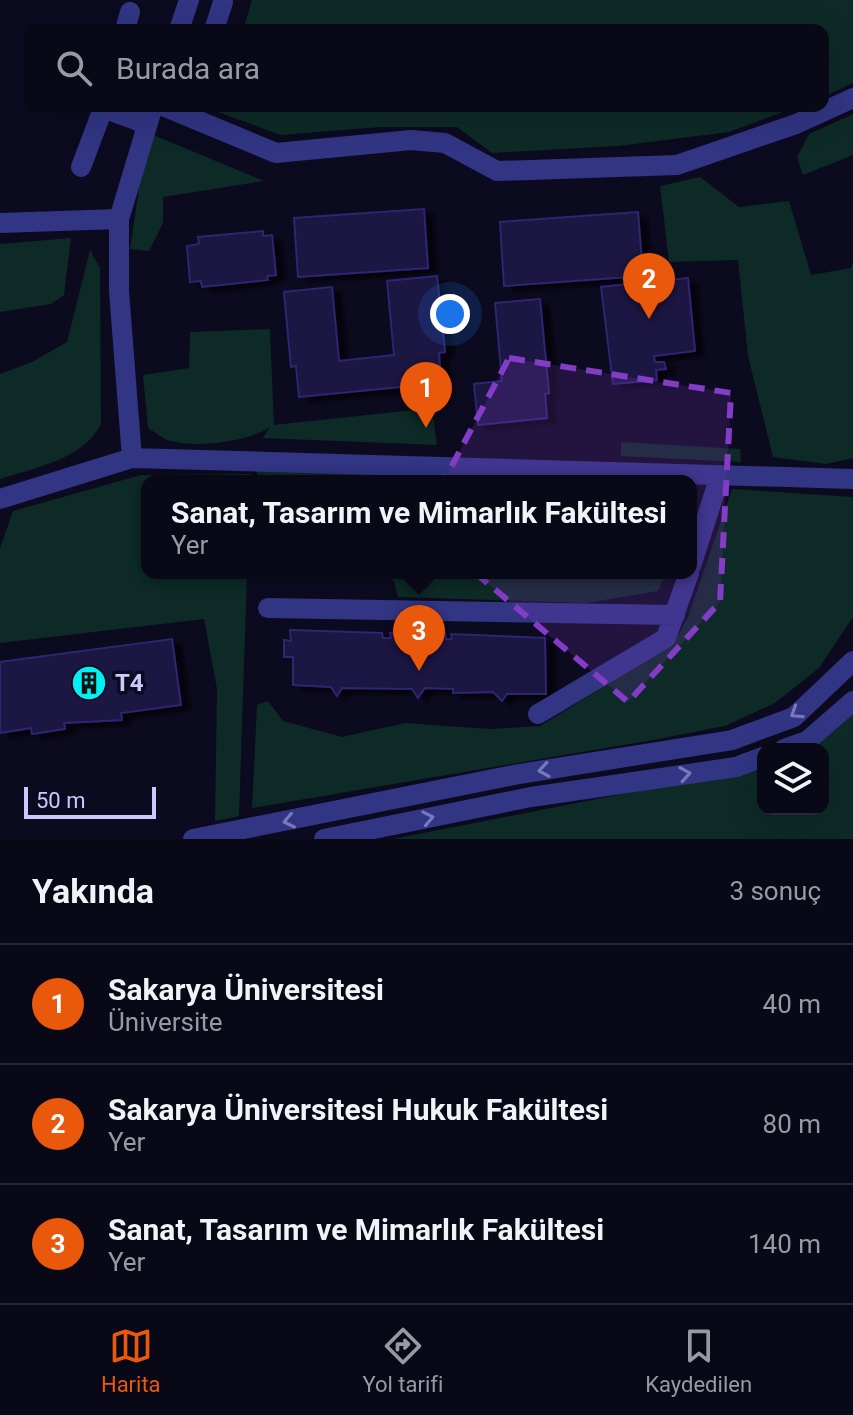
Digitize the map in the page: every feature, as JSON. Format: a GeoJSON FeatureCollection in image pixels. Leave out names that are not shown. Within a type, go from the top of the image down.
{"type":"FeatureCollection","features":[{"type":"Feature","properties":{"kind":"street"},"geometry":{"type":"LineString","coordinates":[[181,24],[189,0]]}},
{"type":"Feature","properties":{"kind":"street"},"geometry":{"type":"LineString","coordinates":[[216,24],[223,2]]}},
{"type":"Feature","properties":{"kind":"street"},"geometry":{"type":"LineString","coordinates":[[829,109],[853,98]]}},
{"type":"Feature","properties":{"kind":"street"},"geometry":{"type":"LineString","coordinates":[[81,167],[101,112]]}},
{"type":"Feature","properties":{"kind":"street"},"geometry":{"type":"LineString","coordinates":[[189,112],[276,153],[411,140],[445,143],[497,171],[677,165],[822,112]]}},
{"type":"Feature","properties":{"kind":"street"},"geometry":{"type":"LineString","coordinates":[[132,458],[119,291],[119,219],[150,115]]}},
{"type":"Feature","properties":{"kind":"street"},"geometry":{"type":"LineString","coordinates":[[0,223],[119,219]]}},
{"type":"Feature","properties":{"kind":"street"},"geometry":{"type":"LineString","coordinates":[[0,499],[132,458],[687,475]]}},
{"type":"Feature","properties":{"kind":"street"},"geometry":{"type":"LineString","coordinates":[[697,475],[853,479]]}},
{"type":"Feature","properties":{"kind":"street"},"geometry":{"type":"LineString","coordinates":[[697,547],[720,476]]}},
{"type":"Feature","properties":{"kind":"street"},"geometry":{"type":"LineString","coordinates":[[538,714],[666,638],[687,579]]}},
{"type":"Feature","properties":{"kind":"street"},"geometry":{"type":"LineString","coordinates":[[268,608],[675,615]]}},
{"type":"Feature","properties":{"kind":"street"},"geometry":{"type":"LineString","coordinates":[[200,838],[519,774],[732,740],[794,717],[853,661]]}},
{"type":"Feature","properties":{"kind":"street"},"geometry":{"type":"LineString","coordinates":[[801,743],[853,701]]}},
{"type":"Feature","properties":{"kind":"street"},"geometry":{"type":"LineString","coordinates":[[324,839],[531,797],[736,767],[757,759]]}},
{"type":"Feature","properties":{"kind":"highlighted area"},"geometry":{"type":"Polygon","coordinates":[[[509,358],[731,393],[720,602],[628,702],[420,526],[509,358]]]}},
{"type":"Feature","properties":{"kind":"green space"},"geometry":{"type":"Polygon","coordinates":[[[252,0],[853,0],[853,83],[829,94],[829,24],[245,24],[252,0]]]}},
{"type":"Feature","properties":{"kind":"green space"},"geometry":{"type":"Polygon","coordinates":[[[218,112],[783,112],[729,132],[618,146],[492,153],[457,127],[380,127],[281,135],[218,112]]]}},
{"type":"Feature","properties":{"kind":"green space"},"geometry":{"type":"Polygon","coordinates":[[[853,114],[853,155],[803,175],[797,157],[809,134],[853,114]]]}},
{"type":"Feature","properties":{"kind":"green space"},"geometry":{"type":"Polygon","coordinates":[[[151,134],[264,181],[163,197],[163,223],[149,251],[130,249],[144,154],[151,134]]]}},
{"type":"Feature","properties":{"kind":"green space"},"geometry":{"type":"Polygon","coordinates":[[[700,177],[739,207],[789,201],[811,275],[851,268],[853,262],[853,458],[826,464],[773,457],[748,356],[738,260],[669,262],[660,186],[700,177]]]}},
{"type":"Feature","properties":{"kind":"green space"},"geometry":{"type":"Polygon","coordinates":[[[71,238],[64,295],[51,304],[0,312],[0,244],[71,238]]]}},
{"type":"Feature","properties":{"kind":"green space"},"geometry":{"type":"Polygon","coordinates":[[[90,250],[100,268],[101,424],[93,436],[70,454],[0,479],[0,374],[32,362],[67,342],[90,250]]]}},
{"type":"Feature","properties":{"kind":"green space"},"geometry":{"type":"Polygon","coordinates":[[[270,329],[274,425],[432,408],[437,445],[263,438],[270,427],[236,440],[194,444],[170,441],[148,428],[143,375],[189,368],[190,332],[270,329]]]}},
{"type":"Feature","properties":{"kind":"green space"},"geometry":{"type":"Polygon","coordinates":[[[621,442],[740,449],[741,462],[621,456],[621,442]]]}},
{"type":"Feature","properties":{"kind":"green space"},"geometry":{"type":"Polygon","coordinates":[[[257,470],[425,475],[257,475],[257,470]]]}},
{"type":"Feature","properties":{"kind":"green space"},"geometry":{"type":"Polygon","coordinates":[[[251,474],[251,475],[141,475],[251,474]]]}},
{"type":"Feature","properties":{"kind":"green space"},"geometry":{"type":"Polygon","coordinates":[[[141,475],[141,579],[247,579],[239,816],[215,821],[217,689],[204,619],[0,643],[0,548],[13,511],[141,475]]]}},
{"type":"Feature","properties":{"kind":"green space"},"geometry":{"type":"Polygon","coordinates":[[[732,489],[853,497],[853,617],[819,668],[775,703],[725,726],[252,808],[257,705],[268,701],[283,721],[342,737],[405,723],[490,729],[540,726],[674,643],[688,617],[732,489]]]}},
{"type":"Feature","properties":{"kind":"green space"},"geometry":{"type":"Polygon","coordinates":[[[390,579],[663,579],[658,591],[586,603],[398,597],[394,581],[390,579]]]}},
{"type":"Feature","properties":{"kind":"green space"},"geometry":{"type":"Polygon","coordinates":[[[853,713],[853,839],[393,839],[714,776],[757,761],[757,815],[829,815],[829,743],[810,743],[827,737],[853,713]]]}},
{"type":"Feature","properties":{"kind":"building"},"geometry":{"type":"Polygon","coordinates":[[[424,209],[428,268],[298,277],[294,218],[424,209]]]}},
{"type":"Feature","properties":{"kind":"building"},"geometry":{"type":"Polygon","coordinates":[[[638,212],[643,276],[504,286],[500,222],[638,212]]]}},
{"type":"Feature","properties":{"kind":"building"},"geometry":{"type":"Polygon","coordinates":[[[263,231],[263,236],[272,235],[276,275],[267,276],[268,280],[202,287],[201,281],[190,282],[187,246],[199,244],[198,237],[263,231]]]}},
{"type":"Feature","properties":{"kind":"building"},"geometry":{"type":"Polygon","coordinates":[[[437,276],[445,352],[439,353],[441,383],[299,397],[296,366],[291,367],[284,292],[332,287],[339,361],[394,355],[387,281],[437,276]]]}},
{"type":"Feature","properties":{"kind":"building"},"geometry":{"type":"Polygon","coordinates":[[[688,278],[695,351],[654,356],[655,362],[664,362],[666,369],[656,370],[657,380],[613,384],[601,287],[688,278]]]}},
{"type":"Feature","properties":{"kind":"building"},"geometry":{"type":"Polygon","coordinates":[[[540,299],[549,393],[545,394],[547,418],[478,425],[474,384],[502,381],[495,303],[540,299]]]}},
{"type":"Feature","properties":{"kind":"building"},"geometry":{"type":"Polygon","coordinates":[[[290,630],[382,633],[383,638],[391,638],[390,633],[405,633],[405,638],[431,638],[431,634],[445,633],[446,639],[452,639],[451,634],[545,638],[546,694],[507,694],[502,701],[493,692],[453,693],[453,689],[425,688],[418,698],[412,689],[342,688],[337,696],[331,687],[293,685],[293,657],[284,657],[284,640],[291,641],[290,630]]]}},
{"type":"Feature","properties":{"kind":"building","name":"T4"},"geometry":{"type":"Polygon","coordinates":[[[172,639],[181,705],[121,713],[122,720],[64,723],[65,729],[32,734],[31,728],[0,733],[0,662],[172,639]]]}},
{"type":"Feature","properties":{"kind":"place","name":"Sakarya Üniversitesi Hukuk Fakültesi"},"geometry":{"type":"Point","coordinates":[649,319]}},
{"type":"Feature","properties":{"kind":"place","name":"Sakarya Üniversitesi"},"geometry":{"type":"Point","coordinates":[426,428]}},
{"type":"Feature","properties":{"kind":"place","name":"Sanat, Tasarım ve Mimarlık Fakültesi"},"geometry":{"type":"Point","coordinates":[419,671]}},
{"type":"Feature","properties":{"kind":"place","name":"T4"},"geometry":{"type":"Point","coordinates":[89,683]}}]}
